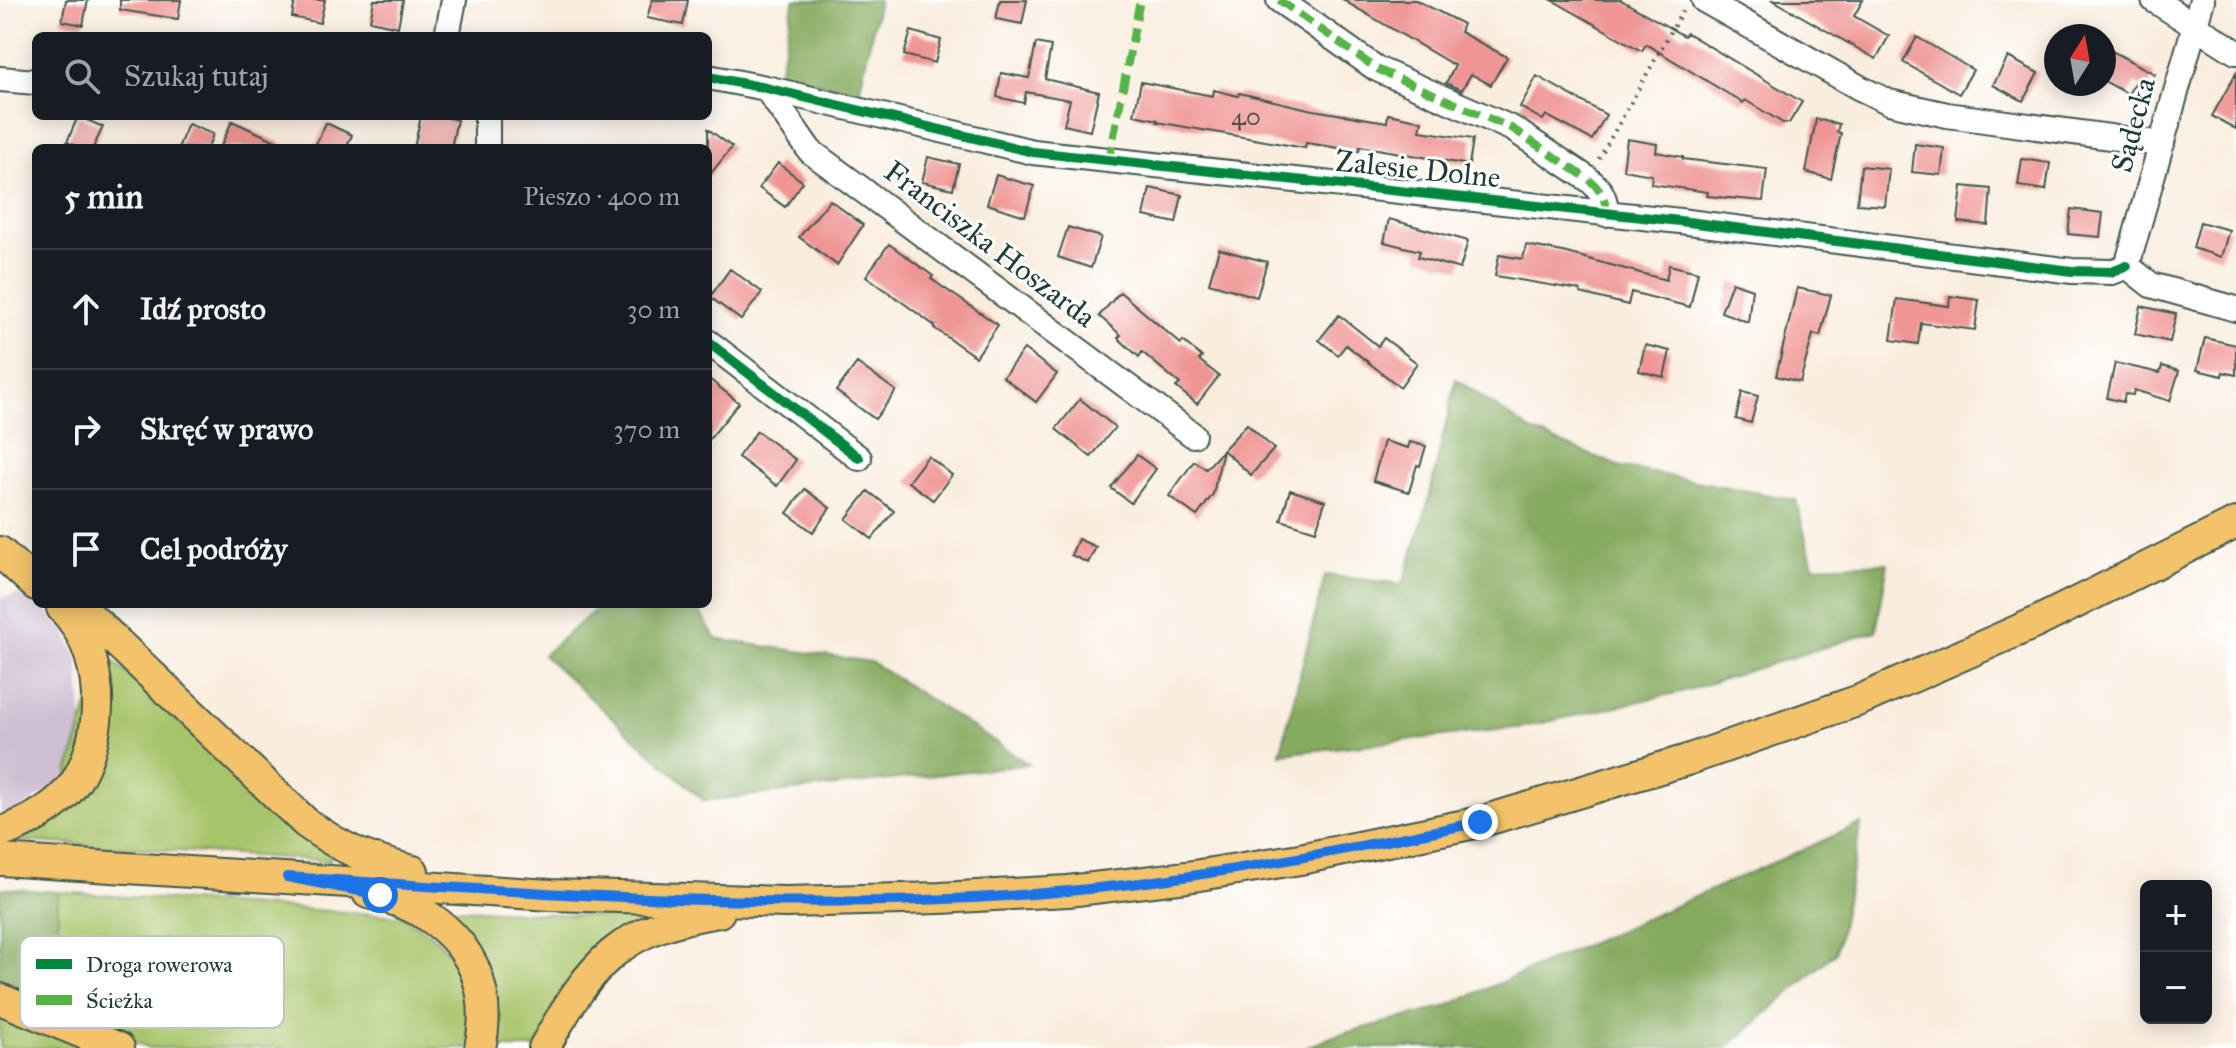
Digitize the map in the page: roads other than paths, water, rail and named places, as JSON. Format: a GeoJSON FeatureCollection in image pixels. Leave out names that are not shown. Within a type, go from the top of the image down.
{"type":"FeatureCollection","features":[{"type":"Feature","properties":{"kind":"main road"},"geometry":{"type":"LineString","coordinates":[[0,860],[551,895],[786,902],[1068,891],[1187,877],[1300,859],[1480,822],[1687,760],[1860,700],[2035,623],[2236,523]]}},
{"type":"Feature","properties":{"kind":"main road"},"geometry":{"type":"LineString","coordinates":[[0,536],[32,564]]}},
{"type":"Feature","properties":{"kind":"main road"},"geometry":{"type":"LineString","coordinates":[[0,552],[32,581]]}},
{"type":"Feature","properties":{"kind":"main road"},"geometry":{"type":"LineString","coordinates":[[0,833],[48,809],[75,783],[90,752],[97,724],[97,693],[91,658],[80,631],[60,608]]}},
{"type":"Feature","properties":{"kind":"main road"},"geometry":{"type":"LineString","coordinates":[[81,608],[280,798],[334,843],[368,859],[485,889]]}},
{"type":"Feature","properties":{"kind":"main road"},"geometry":{"type":"LineString","coordinates":[[287,877],[380,895],[423,912],[442,925],[474,965],[484,1009],[485,1027],[480,1048]]}},
{"type":"Feature","properties":{"kind":"main road"},"geometry":{"type":"LineString","coordinates":[[544,1048],[571,999],[587,978],[611,955],[642,933],[699,915],[786,902]]}},
{"type":"Feature","properties":{"kind":"main road"},"geometry":{"type":"LineString","coordinates":[[0,999],[20,1007]]}},
{"type":"Feature","properties":{"kind":"main road"},"geometry":{"type":"LineString","coordinates":[[70,1028],[119,1048]]}},
{"type":"Feature","properties":{"kind":"street"},"geometry":{"type":"LineString","coordinates":[[448,32],[454,0]]}},
{"type":"Feature","properties":{"kind":"street"},"geometry":{"type":"LineString","coordinates":[[1279,0],[1377,69],[1513,129],[1598,187],[1606,202],[1606,214]]}},
{"type":"Feature","properties":{"kind":"street"},"geometry":{"type":"LineString","coordinates":[[1704,0],[1889,102],[1947,115],[2162,144]]}},
{"type":"Feature","properties":{"kind":"street"},"geometry":{"type":"LineString","coordinates":[[2154,0],[2236,52]]}},
{"type":"Feature","properties":{"kind":"street","name":"Sądecka"},"geometry":{"type":"LineString","coordinates":[[2127,266],[2202,0]]}},
{"type":"Feature","properties":{"kind":"street","name":"Zalesie Dolne"},"geometry":{"type":"LineString","coordinates":[[712,78],[1033,152],[1606,214],[2072,271],[2112,272],[2127,266]]}},
{"type":"Feature","properties":{"kind":"street"},"geometry":{"type":"LineString","coordinates":[[0,79],[32,82]]}},
{"type":"Feature","properties":{"kind":"street","name":"Franciszka Hoszarda"},"geometry":{"type":"LineString","coordinates":[[766,88],[810,151],[1193,435]]}},
{"type":"Feature","properties":{"kind":"street"},"geometry":{"type":"LineString","coordinates":[[487,120],[487,144]]}},
{"type":"Feature","properties":{"kind":"street"},"geometry":{"type":"LineString","coordinates":[[2127,266],[2151,285],[2236,309]]}},
{"type":"Feature","properties":{"kind":"street"},"geometry":{"type":"LineString","coordinates":[[712,345],[859,458]]}}]}
